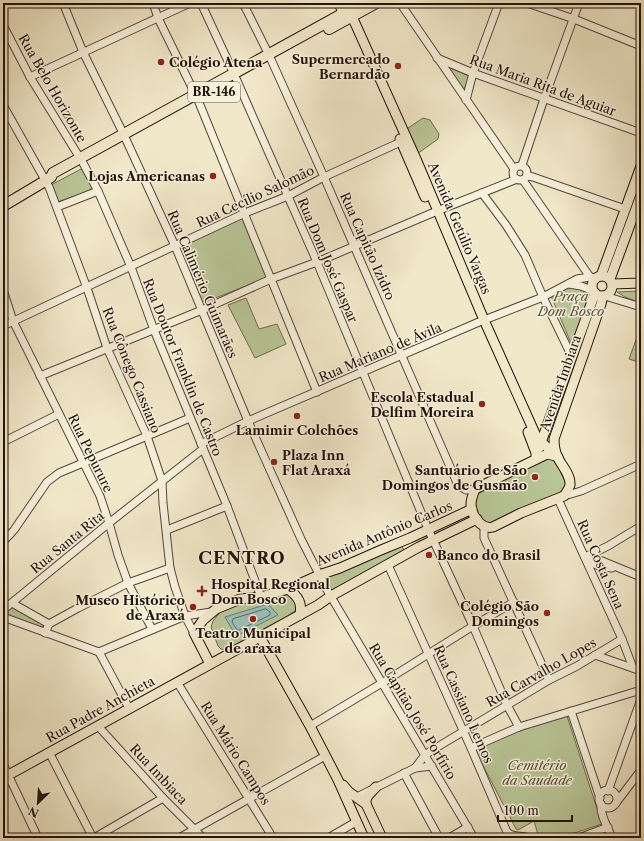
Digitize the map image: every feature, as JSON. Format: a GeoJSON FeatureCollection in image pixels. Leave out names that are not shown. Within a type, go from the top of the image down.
{"type":"FeatureCollection","features":[{"type":"Feature","properties":{"kind":"highway","name":"BR-146"},"geometry":{"type":"LineString","coordinates":[[3,206],[46,178],[58,176],[82,160],[270,57],[362,3]]}},
{"type":"Feature","properties":{"kind":"highway","name":"BR-146"},"geometry":{"type":"LineString","coordinates":[[347,13],[376,3]]}},
{"type":"Feature","properties":{"kind":"main road","name":"Avenida Getúlio Vargas"},"geometry":{"type":"LineString","coordinates":[[339,3],[347,13],[405,141],[482,321],[536,456]]}},
{"type":"Feature","properties":{"kind":"main road","name":"Avenida Imbiara"},"geometry":{"type":"LineString","coordinates":[[558,457],[554,439],[601,304],[603,286],[625,209],[641,166]]}},
{"type":"Feature","properties":{"kind":"main road","name":"Avenida Imbiara"},"geometry":{"type":"LineString","coordinates":[[536,456],[572,357],[641,194]]}},
{"type":"Feature","properties":{"kind":"main road"},"geometry":{"type":"LineString","coordinates":[[603,286],[640,286]]}},
{"type":"Feature","properties":{"kind":"main road","name":"Avenida Getúlio Vargas"},"geometry":{"type":"LineString","coordinates":[[482,321],[537,438],[558,457]]}},
{"type":"Feature","properties":{"kind":"main road"},"geometry":{"type":"LineString","coordinates":[[554,407],[564,410]]}},
{"type":"Feature","properties":{"kind":"main road"},"geometry":{"type":"LineString","coordinates":[[547,454],[558,457],[569,477],[570,484],[561,498],[521,513],[493,527],[485,527],[479,523],[471,504],[474,489],[526,463],[536,456],[547,454]]}},
{"type":"Feature","properties":{"kind":"main road","name":"Avenida Antônio Carlos"},"geometry":{"type":"LineString","coordinates":[[211,612],[240,600],[261,597],[288,589],[410,538],[472,509]]}},
{"type":"Feature","properties":{"kind":"main road","name":"Avenida Antônio Carlos"},"geometry":{"type":"LineString","coordinates":[[210,664],[434,539],[477,519]]}},
{"type":"Feature","properties":{"kind":"main road"},"geometry":{"type":"LineString","coordinates":[[288,589],[296,595],[301,603],[300,615]]}},
{"type":"Feature","properties":{"kind":"main road"},"geometry":{"type":"LineString","coordinates":[[210,664],[194,633],[211,612]]}},
{"type":"Feature","properties":{"kind":"main road"},"geometry":{"type":"LineString","coordinates":[[260,637],[310,726],[338,780],[364,838]]}},
{"type":"Feature","properties":{"kind":"main road","name":"Rua Padre Anchieta"},"geometry":{"type":"LineString","coordinates":[[6,776],[210,664]]}},
{"type":"Feature","properties":{"kind":"main road"},"geometry":{"type":"LineString","coordinates":[[338,780],[349,792],[366,804],[382,838]]}},
{"type":"Feature","properties":{"kind":"main road"},"geometry":{"type":"LineString","coordinates":[[366,804],[367,796],[376,787]]}},
{"type":"Feature","properties":{"kind":"main road"},"geometry":{"type":"LineString","coordinates":[[349,806],[357,797]]}},
{"type":"Feature","properties":{"kind":"street","name":"Rua Calimério Guimarães"},"geometry":{"type":"LineString","coordinates":[[63,3],[83,52],[125,136],[175,246],[248,421],[301,540],[319,575]]}},
{"type":"Feature","properties":{"kind":"street"},"geometry":{"type":"LineString","coordinates":[[153,3],[158,18],[197,97],[317,392]]}},
{"type":"Feature","properties":{"kind":"street"},"geometry":{"type":"LineString","coordinates":[[30,77],[190,3]]}},
{"type":"Feature","properties":{"kind":"street","name":"Rua Dom José Gaspar"},"geometry":{"type":"LineString","coordinates":[[201,3],[288,196],[428,529],[434,539],[507,705],[519,728]]}},
{"type":"Feature","properties":{"kind":"street","name":"Rua Capitão Izidro"},"geometry":{"type":"LineString","coordinates":[[243,3],[270,57],[324,177],[458,485],[466,490],[474,489]]}},
{"type":"Feature","properties":{"kind":"street"},"geometry":{"type":"LineString","coordinates":[[400,3],[514,169],[513,174],[522,178],[603,286],[631,303],[641,307]]}},
{"type":"Feature","properties":{"kind":"street"},"geometry":{"type":"LineString","coordinates":[[466,100],[473,73],[499,3]]}},
{"type":"Feature","properties":{"kind":"street"},"geometry":{"type":"LineString","coordinates":[[527,3],[574,19],[641,46]]}},
{"type":"Feature","properties":{"kind":"street"},"geometry":{"type":"LineString","coordinates":[[522,165],[544,98],[580,3]]}},
{"type":"Feature","properties":{"kind":"street","name":"Rua Belo Horizonte"},"geometry":{"type":"LineString","coordinates":[[3,25],[30,77],[82,160]]}},
{"type":"Feature","properties":{"kind":"street","name":"Rua Maria Rita de Aguiar"},"geometry":{"type":"LineString","coordinates":[[437,58],[473,73],[641,133]]}},
{"type":"Feature","properties":{"kind":"street","name":"Rua Cônego Cassiano"},"geometry":{"type":"LineString","coordinates":[[3,105],[46,178],[87,288],[107,348],[147,436],[162,481],[170,568],[174,587],[185,616],[194,633]]}},
{"type":"Feature","properties":{"kind":"street","name":"Rua Cecílio Salomão"},"geometry":{"type":"LineString","coordinates":[[3,326],[405,141]]}},
{"type":"Feature","properties":{"kind":"street","name":"Rua Doutor Franklin de Castro"},"geometry":{"type":"LineString","coordinates":[[82,160],[98,191],[130,267],[154,330],[227,506],[261,597]]}},
{"type":"Feature","properties":{"kind":"street"},"geometry":{"type":"LineString","coordinates":[[514,169],[517,166],[522,165]]}},
{"type":"Feature","properties":{"kind":"street"},"geometry":{"type":"LineString","coordinates":[[522,165],[527,169],[522,178]]}},
{"type":"Feature","properties":{"kind":"street"},"geometry":{"type":"LineString","coordinates":[[40,376],[202,310],[271,279],[522,178],[533,177],[625,209]]}},
{"type":"Feature","properties":{"kind":"street"},"geometry":{"type":"LineString","coordinates":[[57,208],[98,191]]}},
{"type":"Feature","properties":{"kind":"street"},"geometry":{"type":"LineString","coordinates":[[482,193],[517,241],[525,255],[543,297],[572,357]]}},
{"type":"Feature","properties":{"kind":"street","name":"Rua Mariano de Ávila"},"geometry":{"type":"LineString","coordinates":[[202,446],[248,421],[482,321],[543,297],[577,280],[603,286]]}},
{"type":"Feature","properties":{"kind":"street"},"geometry":{"type":"LineString","coordinates":[[569,284],[581,286],[603,286]]}},
{"type":"Feature","properties":{"kind":"street","name":"Rua Pepurure"},"geometry":{"type":"LineString","coordinates":[[3,290],[14,321],[100,496],[110,523],[118,555],[128,583],[152,629]]}},
{"type":"Feature","properties":{"kind":"street"},"geometry":{"type":"LineString","coordinates":[[3,442],[59,414]]}},
{"type":"Feature","properties":{"kind":"street"},"geometry":{"type":"LineString","coordinates":[[3,542],[14,530],[47,482],[59,473],[190,418]]}},
{"type":"Feature","properties":{"kind":"street","name":"Rua Santa Rita"},"geometry":{"type":"LineString","coordinates":[[3,610],[162,481],[202,446]]}},
{"type":"Feature","properties":{"kind":"street"},"geometry":{"type":"LineString","coordinates":[[561,498],[582,491],[641,464]]}},
{"type":"Feature","properties":{"kind":"street","name":"Rua Costa Sena"},"geometry":{"type":"LineString","coordinates":[[561,498],[633,668]]}},
{"type":"Feature","properties":{"kind":"street"},"geometry":{"type":"LineString","coordinates":[[166,530],[227,506]]}},
{"type":"Feature","properties":{"kind":"street"},"geometry":{"type":"LineString","coordinates":[[586,559],[641,526]]}},
{"type":"Feature","properties":{"kind":"street"},"geometry":{"type":"LineString","coordinates":[[485,527],[484,538],[549,680]]}},
{"type":"Feature","properties":{"kind":"street"},"geometry":{"type":"LineString","coordinates":[[595,578],[597,571],[602,564],[608,546]]}},
{"type":"Feature","properties":{"kind":"street"},"geometry":{"type":"LineString","coordinates":[[586,559],[641,577]]}},
{"type":"Feature","properties":{"kind":"street","name":"Rua Cassiano Lemos"},"geometry":{"type":"LineString","coordinates":[[388,565],[471,748],[507,832],[514,836],[525,836],[529,838]]}},
{"type":"Feature","properties":{"kind":"street"},"geometry":{"type":"LineString","coordinates":[[45,633],[49,624],[78,608],[128,583],[170,568]]}},
{"type":"Feature","properties":{"kind":"street","name":"Rua Capitão José Porfírio"},"geometry":{"type":"LineString","coordinates":[[319,575],[474,838]]}},
{"type":"Feature","properties":{"kind":"street"},"geometry":{"type":"LineString","coordinates":[[310,726],[514,602]]}},
{"type":"Feature","properties":{"kind":"street"},"geometry":{"type":"LineString","coordinates":[[12,603],[49,624]]}},
{"type":"Feature","properties":{"kind":"street"},"geometry":{"type":"LineString","coordinates":[[99,652],[185,616],[211,612]]}},
{"type":"Feature","properties":{"kind":"street"},"geometry":{"type":"LineString","coordinates":[[3,617],[99,652],[129,708]]}},
{"type":"Feature","properties":{"kind":"street","name":"Rua Carvalho Lopes"},"geometry":{"type":"LineString","coordinates":[[415,768],[425,755],[463,731],[622,639]]}},
{"type":"Feature","properties":{"kind":"street"},"geometry":{"type":"LineString","coordinates":[[595,655],[641,671]]}},
{"type":"Feature","properties":{"kind":"street","name":"Rua Mário Campos"},"geometry":{"type":"LineString","coordinates":[[177,682],[273,838]]}},
{"type":"Feature","properties":{"kind":"street"},"geometry":{"type":"LineString","coordinates":[[471,748],[519,728],[641,690]]}},
{"type":"Feature","properties":{"kind":"street"},"geometry":{"type":"LineString","coordinates":[[608,827],[608,816],[617,799],[612,792],[613,778],[641,699]]}},
{"type":"Feature","properties":{"kind":"street"},"geometry":{"type":"LineString","coordinates":[[570,711],[600,801],[606,808],[614,805],[641,770]]}},
{"type":"Feature","properties":{"kind":"street","name":"Rua Imbiaca"},"geometry":{"type":"LineString","coordinates":[[98,726],[163,798],[203,838]]}},
{"type":"Feature","properties":{"kind":"street"},"geometry":{"type":"LineString","coordinates":[[49,752],[94,838],[163,798]]}},
{"type":"Feature","properties":{"kind":"street"},"geometry":{"type":"LineString","coordinates":[[179,838],[325,756]]}},
{"type":"Feature","properties":{"kind":"street"},"geometry":{"type":"LineString","coordinates":[[3,764],[6,776],[38,838]]}},
{"type":"Feature","properties":{"kind":"street","name":"Rua Carvalho Lopes"},"geometry":{"type":"LineString","coordinates":[[357,797],[415,768],[432,766]]}},
{"type":"Feature","properties":{"kind":"street"},"geometry":{"type":"LineString","coordinates":[[404,773],[439,838]]}},
{"type":"Feature","properties":{"kind":"street"},"geometry":{"type":"LineString","coordinates":[[612,838],[600,810],[602,793],[627,789]]}},
{"type":"Feature","properties":{"kind":"street"},"geometry":{"type":"LineString","coordinates":[[328,838],[356,822]]}},
{"type":"Feature","properties":{"kind":"street"},"geometry":{"type":"LineString","coordinates":[[449,838],[468,827]]}},
{"type":"Feature","properties":{"kind":"street"},"geometry":{"type":"LineString","coordinates":[[579,838],[608,827]]}},
{"type":"Feature","properties":{"kind":"green space"},"geometry":{"type":"Polygon","coordinates":[[[446,66],[469,76],[463,93],[446,66]]]}},
{"type":"Feature","properties":{"kind":"green space"},"geometry":{"type":"Polygon","coordinates":[[[423,118],[430,120],[439,134],[438,139],[417,154],[405,130],[423,118]]]}},
{"type":"Feature","properties":{"kind":"green space"},"geometry":{"type":"Polygon","coordinates":[[[83,168],[92,186],[91,189],[87,192],[57,202],[51,185],[83,168]]]}},
{"type":"Feature","properties":{"kind":"green space"},"geometry":{"type":"Polygon","coordinates":[[[241,218],[266,276],[264,279],[205,302],[202,301],[181,247],[241,218]]]}},
{"type":"Feature","properties":{"kind":"green space","name":"Praça Dom Bosco"},"geometry":{"type":"Polygon","coordinates":[[[573,286],[584,290],[590,297],[574,344],[571,343],[551,296],[573,286]]]}},
{"type":"Feature","properties":{"kind":"green space"},"geometry":{"type":"Polygon","coordinates":[[[641,291],[641,303],[625,297],[617,292],[641,291]]]}},
{"type":"Feature","properties":{"kind":"green space"},"geometry":{"type":"Polygon","coordinates":[[[246,298],[259,329],[277,324],[286,344],[255,358],[228,305],[246,298]]]}},
{"type":"Feature","properties":{"kind":"green space"},"geometry":{"type":"Polygon","coordinates":[[[637,337],[641,338],[641,363],[629,359],[637,337]]]}},
{"type":"Feature","properties":{"kind":"green space"},"geometry":{"type":"Polygon","coordinates":[[[550,457],[554,458],[566,484],[564,491],[492,524],[483,523],[473,503],[476,495],[550,457]]]}},
{"type":"Feature","properties":{"kind":"green space"},"geometry":{"type":"Polygon","coordinates":[[[401,544],[405,553],[330,591],[325,582],[325,577],[401,544]]]}},
{"type":"Feature","properties":{"kind":"green space"},"geometry":{"type":"Polygon","coordinates":[[[290,593],[297,598],[296,610],[284,619],[226,650],[221,649],[218,646],[211,627],[213,621],[222,610],[247,601],[270,600],[290,593]]]}},
{"type":"Feature","properties":{"kind":"green space"},"geometry":{"type":"Polygon","coordinates":[[[12,606],[46,626],[39,628],[4,613],[12,606]]]}},
{"type":"Feature","properties":{"kind":"green space","name":"Cemitério da Saudade"},"geometry":{"type":"Polygon","coordinates":[[[567,716],[602,824],[559,838],[539,838],[534,821],[518,830],[516,829],[475,750],[519,730],[567,716]]]}},
{"type":"Feature","properties":{"kind":"water"},"geometry":{"type":"Polygon","coordinates":[[[268,604],[278,615],[236,636],[225,617],[268,604]]]}},
{"type":"Feature","properties":{"kind":"place","name":"Colégio Atena"},"geometry":{"type":"Point","coordinates":[161,62]}},
{"type":"Feature","properties":{"kind":"place","name":"Supermercado Bernardão"},"geometry":{"type":"Point","coordinates":[398,66]}},
{"type":"Feature","properties":{"kind":"place","name":"Lojas Americanas"},"geometry":{"type":"Point","coordinates":[213,176]}},
{"type":"Feature","properties":{"kind":"place","name":"Escola Estadual Delfim Moreira"},"geometry":{"type":"Point","coordinates":[482,404]}},
{"type":"Feature","properties":{"kind":"place","name":"Lamimir Colchões"},"geometry":{"type":"Point","coordinates":[297,416]}},
{"type":"Feature","properties":{"kind":"place","name":"Plaza Inn Flat Araxá"},"geometry":{"type":"Point","coordinates":[274,462]}},
{"type":"Feature","properties":{"kind":"place","name":"Santuário de São Domingos de Gusmão"},"geometry":{"type":"Point","coordinates":[535,477]}},
{"type":"Feature","properties":{"kind":"place","name":"Banco do Brasil"},"geometry":{"type":"Point","coordinates":[429,555]}},
{"type":"Feature","properties":{"kind":"place","name":"Hospital Regional Dom Bosco"},"geometry":{"type":"Point","coordinates":[202,591]}},
{"type":"Feature","properties":{"kind":"place","name":"Museo Histórico de Araxá"},"geometry":{"type":"Point","coordinates":[193,607]}},
{"type":"Feature","properties":{"kind":"place","name":"Colégio São Domingos"},"geometry":{"type":"Point","coordinates":[547,613]}},
{"type":"Feature","properties":{"kind":"place","name":"Teatro Municipal de araxa"},"geometry":{"type":"Point","coordinates":[253,619]}},
{"type":"Feature","properties":{"kind":"district","name":"CENTRO"},"geometry":{"type":"Point","coordinates":[242,558]}}]}
